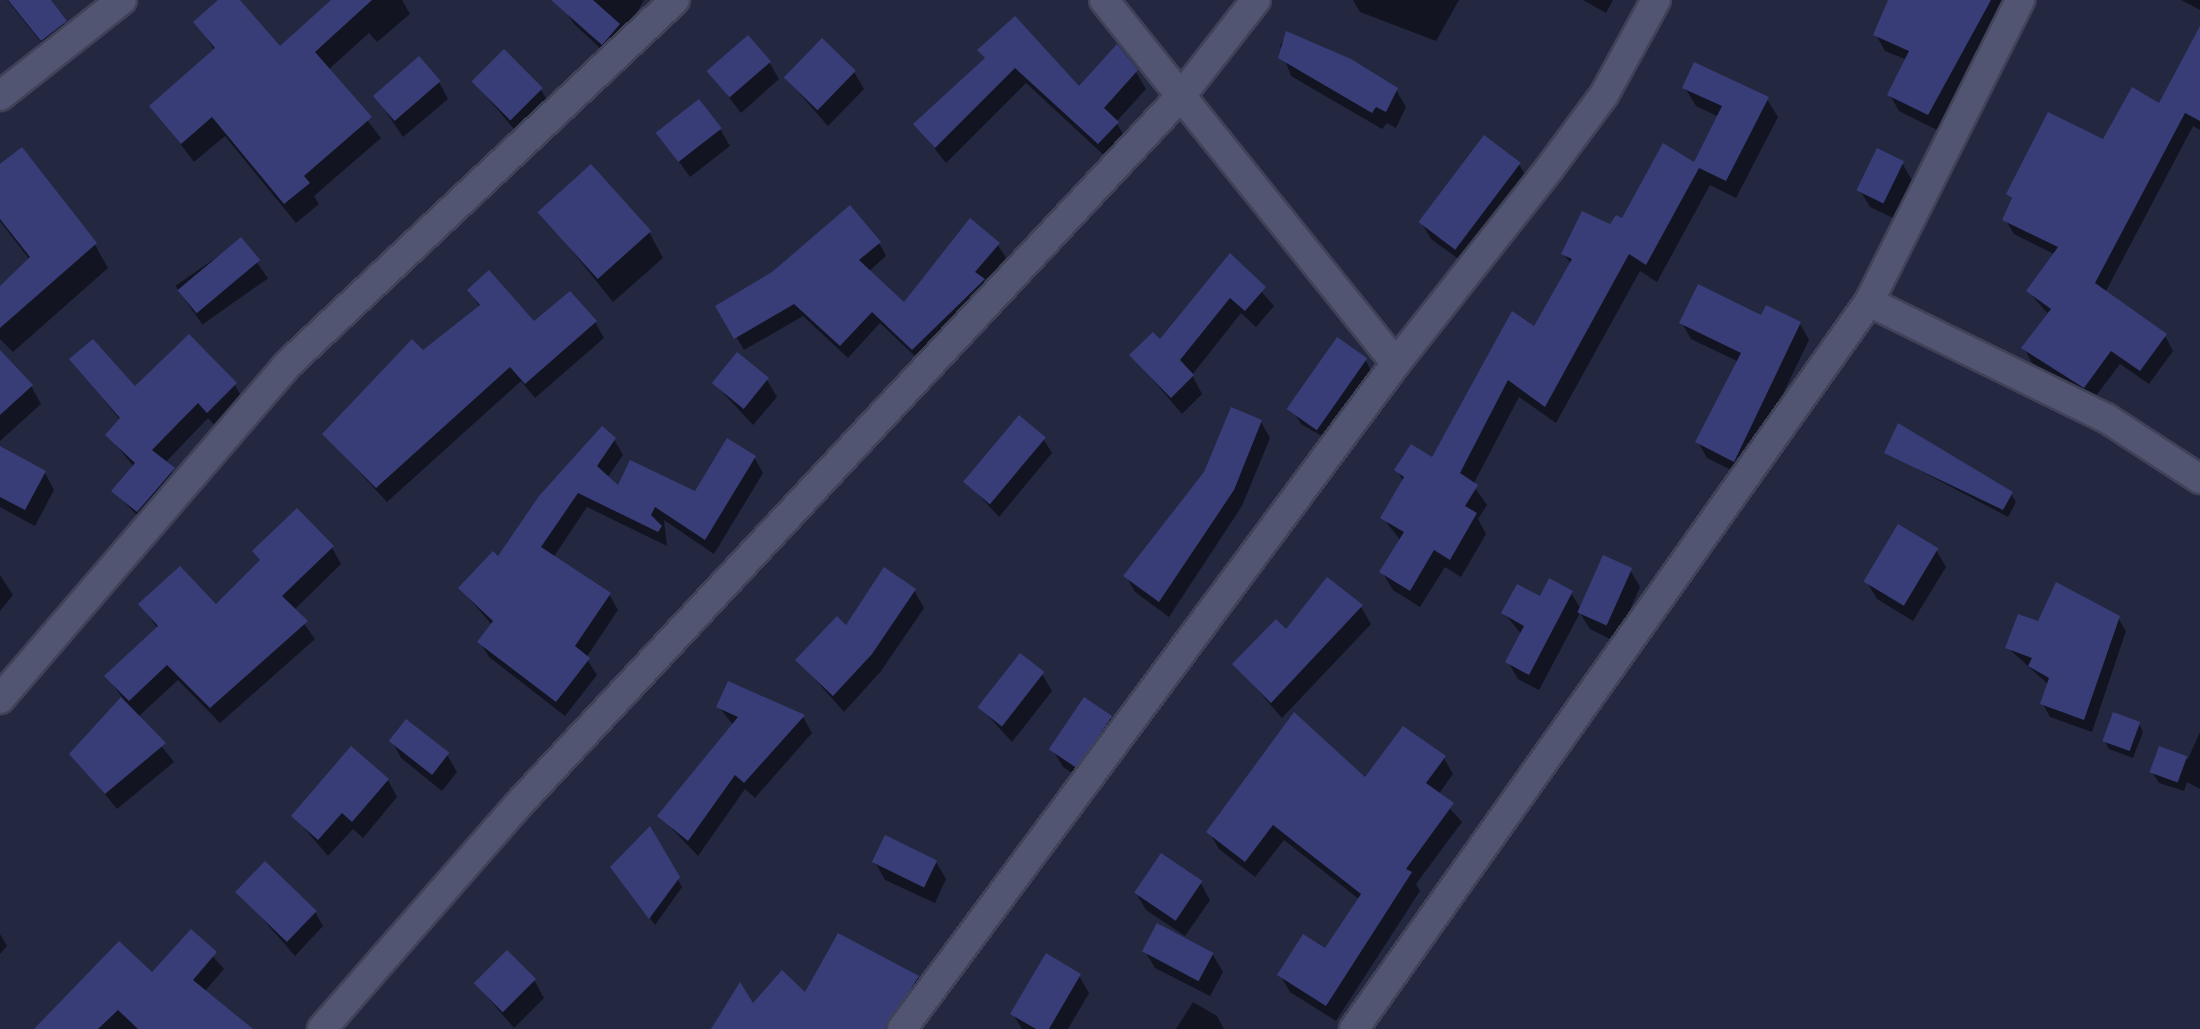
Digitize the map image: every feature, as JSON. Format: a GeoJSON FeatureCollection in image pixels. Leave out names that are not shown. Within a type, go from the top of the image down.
{"type":"FeatureCollection","features":[{"type":"Feature","properties":{"kind":"street"},"geometry":{"type":"LineString","coordinates":[[0,96],[122,0]]}},
{"type":"Feature","properties":{"kind":"street"},"geometry":{"type":"LineString","coordinates":[[0,699],[286,366],[676,0]]}},
{"type":"Feature","properties":{"kind":"street"},"geometry":{"type":"LineString","coordinates":[[1104,0],[1396,363]]}},
{"type":"Feature","properties":{"kind":"street"},"geometry":{"type":"LineString","coordinates":[[322,1029],[518,806],[1181,96],[1256,0]]}},
{"type":"Feature","properties":{"kind":"street"},"geometry":{"type":"LineString","coordinates":[[902,1029],[1396,363],[1604,95],[1656,0]]}},
{"type":"Feature","properties":{"kind":"street"},"geometry":{"type":"LineString","coordinates":[[1354,1029],[1868,302],[2020,0]]}},
{"type":"Feature","properties":{"kind":"street"},"geometry":{"type":"LineString","coordinates":[[1868,302],[2106,418],[2200,478]]}},
{"type":"Feature","properties":{"kind":"building"},"geometry":{"type":"Polygon","coordinates":[[[8,0],[51,0],[67,21],[41,41],[8,0]]]}},
{"type":"Feature","properties":{"kind":"building"},"geometry":{"type":"Polygon","coordinates":[[[218,0],[240,0],[280,46],[331,0],[372,0],[315,52],[372,117],[304,176],[310,183],[284,204],[212,117],[181,144],[149,106],[215,48],[193,22],[218,0]]]}},
{"type":"Feature","properties":{"kind":"building"},"geometry":{"type":"Polygon","coordinates":[[[551,0],[593,0],[620,24],[602,45],[551,0]]]}},
{"type":"Feature","properties":{"kind":"building"},"geometry":{"type":"Polygon","coordinates":[[[1888,0],[1991,0],[1928,115],[1887,95],[1909,51],[1873,35],[1888,0]]]}},
{"type":"Feature","properties":{"kind":"building"},"geometry":{"type":"Polygon","coordinates":[[[1015,16],[1079,86],[1117,44],[1138,70],[1104,108],[1119,122],[1098,144],[1015,68],[935,148],[913,124],[985,58],[977,50],[1015,16]]]}},
{"type":"Feature","properties":{"kind":"building"},"geometry":{"type":"Polygon","coordinates":[[[2200,26],[2200,121],[2185,113],[2095,283],[2167,334],[2140,371],[2111,351],[2084,388],[2021,348],[2051,309],[2026,291],[2058,247],[2002,220],[2012,198],[2006,194],[2048,112],[2103,139],[2132,87],[2159,103],[2200,26]]]}},
{"type":"Feature","properties":{"kind":"building"},"geometry":{"type":"Polygon","coordinates":[[[1286,31],[1351,59],[1398,88],[1386,112],[1376,107],[1372,113],[1278,58],[1286,31]]]}},
{"type":"Feature","properties":{"kind":"building"},"geometry":{"type":"Polygon","coordinates":[[[748,35],[771,61],[729,97],[706,71],[748,35]]]}},
{"type":"Feature","properties":{"kind":"building"},"geometry":{"type":"Polygon","coordinates":[[[822,38],[856,71],[818,110],[784,78],[822,38]]]}},
{"type":"Feature","properties":{"kind":"building"},"geometry":{"type":"Polygon","coordinates":[[[504,49],[543,88],[510,120],[471,82],[504,49]]]}},
{"type":"Feature","properties":{"kind":"building"},"geometry":{"type":"Polygon","coordinates":[[[419,56],[441,81],[395,121],[373,96],[419,56]]]}},
{"type":"Feature","properties":{"kind":"building"},"geometry":{"type":"Polygon","coordinates":[[[1694,62],[1769,97],[1726,181],[1699,168],[1646,265],[1629,254],[1545,407],[1508,380],[1460,473],[1478,485],[1465,506],[1477,513],[1450,560],[1434,550],[1410,591],[1379,572],[1404,532],[1380,518],[1404,477],[1394,470],[1411,444],[1432,457],[1512,311],[1534,326],[1572,259],[1561,254],[1582,211],[1610,224],[1616,215],[1622,218],[1663,143],[1694,162],[1722,106],[1682,88],[1694,62]]]}},
{"type":"Feature","properties":{"kind":"building"},"geometry":{"type":"Polygon","coordinates":[[[699,99],[722,128],[678,162],[656,133],[699,99]]]}},
{"type":"Feature","properties":{"kind":"building"},"geometry":{"type":"Polygon","coordinates":[[[1484,135],[1521,163],[1455,250],[1418,222],[1484,135]]]}},
{"type":"Feature","properties":{"kind":"building"},"geometry":{"type":"Polygon","coordinates":[[[22,147],[97,243],[0,328],[0,286],[30,257],[0,219],[0,164],[22,147]]]}},
{"type":"Feature","properties":{"kind":"building"},"geometry":{"type":"Polygon","coordinates":[[[1877,148],[1904,161],[1883,203],[1856,190],[1877,148]]]}},
{"type":"Feature","properties":{"kind":"building"},"geometry":{"type":"Polygon","coordinates":[[[591,164],[651,231],[598,279],[537,212],[591,164]]]}},
{"type":"Feature","properties":{"kind":"building"},"geometry":{"type":"Polygon","coordinates":[[[850,205],[881,242],[859,260],[904,302],[970,218],[1000,243],[975,272],[985,279],[912,350],[872,312],[840,346],[794,304],[734,339],[715,306],[772,272],[850,205]]]}},
{"type":"Feature","properties":{"kind":"building"},"geometry":{"type":"Polygon","coordinates":[[[241,237],[260,260],[197,313],[177,290],[241,237]]]}},
{"type":"Feature","properties":{"kind":"building"},"geometry":{"type":"Polygon","coordinates":[[[1230,253],[1266,287],[1245,311],[1230,298],[1180,360],[1194,375],[1171,398],[1129,355],[1153,332],[1160,339],[1230,253]]]}},
{"type":"Feature","properties":{"kind":"building"},"geometry":{"type":"Polygon","coordinates":[[[489,270],[534,321],[570,291],[597,321],[525,384],[510,367],[376,488],[322,434],[412,339],[423,350],[480,305],[467,290],[489,270]]]}},
{"type":"Feature","properties":{"kind":"building"},"geometry":{"type":"Polygon","coordinates":[[[1698,284],[1761,315],[1766,305],[1801,322],[1734,462],[1695,442],[1741,353],[1679,323],[1698,284]]]}},
{"type":"Feature","properties":{"kind":"building"},"geometry":{"type":"Polygon","coordinates":[[[189,334],[237,383],[207,413],[198,403],[152,450],[175,468],[137,512],[111,491],[135,463],[105,435],[120,418],[69,359],[93,339],[135,386],[189,334]]]}},
{"type":"Feature","properties":{"kind":"building"},"geometry":{"type":"Polygon","coordinates":[[[1337,337],[1367,358],[1317,430],[1287,409],[1337,337]]]}},
{"type":"Feature","properties":{"kind":"building"},"geometry":{"type":"Polygon","coordinates":[[[0,350],[33,385],[0,415],[0,350]]]}},
{"type":"Feature","properties":{"kind":"building"},"geometry":{"type":"Polygon","coordinates":[[[737,352],[769,378],[744,409],[712,383],[737,352]]]}},
{"type":"Feature","properties":{"kind":"building"},"geometry":{"type":"Polygon","coordinates":[[[1231,407],[1262,420],[1234,490],[1159,602],[1123,576],[1204,472],[1231,407]]]}},
{"type":"Feature","properties":{"kind":"building"},"geometry":{"type":"Polygon","coordinates":[[[1019,415],[1046,437],[990,504],[963,482],[1019,415]]]}},
{"type":"Feature","properties":{"kind":"building"},"geometry":{"type":"Polygon","coordinates":[[[1898,423],[2013,492],[2003,510],[1884,453],[1898,423]]]}},
{"type":"Feature","properties":{"kind":"building"},"geometry":{"type":"Polygon","coordinates":[[[602,426],[616,438],[597,466],[618,485],[630,460],[695,491],[727,438],[756,456],[705,540],[655,507],[651,515],[662,526],[658,532],[578,493],[541,547],[611,593],[575,646],[590,658],[556,702],[477,642],[493,621],[458,588],[493,551],[498,556],[539,496],[602,426]]]}},
{"type":"Feature","properties":{"kind":"building"},"geometry":{"type":"Polygon","coordinates":[[[0,446],[46,471],[25,510],[0,497],[0,446]]]}},
{"type":"Feature","properties":{"kind":"building"},"geometry":{"type":"Polygon","coordinates":[[[297,508],[334,546],[282,596],[308,621],[210,708],[167,665],[129,701],[104,676],[158,626],[138,604],[180,566],[216,604],[260,560],[252,551],[297,508]]]}},
{"type":"Feature","properties":{"kind":"building"},"geometry":{"type":"Polygon","coordinates":[[[1898,524],[1938,548],[1904,606],[1863,581],[1898,524]]]}},
{"type":"Feature","properties":{"kind":"building"},"geometry":{"type":"Polygon","coordinates":[[[1603,555],[1632,568],[1607,626],[1577,613],[1603,555]]]}},
{"type":"Feature","properties":{"kind":"building"},"geometry":{"type":"Polygon","coordinates":[[[884,567],[916,589],[872,654],[833,696],[795,660],[837,616],[846,625],[884,567]]]}},
{"type":"Feature","properties":{"kind":"building"},"geometry":{"type":"Polygon","coordinates":[[[1327,577],[1363,605],[1271,703],[1232,664],[1276,619],[1286,629],[1327,577]]]}},
{"type":"Feature","properties":{"kind":"building"},"geometry":{"type":"Polygon","coordinates":[[[1549,578],[1573,591],[1529,675],[1505,662],[1524,626],[1501,613],[1517,584],[1540,596],[1549,578]]]}},
{"type":"Feature","properties":{"kind":"building"},"geometry":{"type":"Polygon","coordinates":[[[2056,582],[2120,616],[2084,720],[2040,704],[2049,678],[2028,666],[2032,658],[2005,648],[2018,614],[2038,621],[2056,582]]]}},
{"type":"Feature","properties":{"kind":"building"},"geometry":{"type":"Polygon","coordinates":[[[1020,653],[1044,672],[1002,726],[978,707],[1020,653]]]}},
{"type":"Feature","properties":{"kind":"building"},"geometry":{"type":"Polygon","coordinates":[[[728,681],[805,715],[744,783],[735,775],[688,841],[657,816],[738,717],[716,707],[728,681]]]}},
{"type":"Feature","properties":{"kind":"building"},"geometry":{"type":"Polygon","coordinates":[[[121,697],[166,743],[105,794],[69,754],[121,697]]]}},
{"type":"Feature","properties":{"kind":"building"},"geometry":{"type":"Polygon","coordinates":[[[1084,697],[1112,716],[1077,768],[1049,749],[1084,697]]]}},
{"type":"Feature","properties":{"kind":"building"},"geometry":{"type":"Polygon","coordinates":[[[1294,712],[1365,777],[1403,726],[1446,756],[1426,783],[1454,803],[1406,869],[1412,872],[1326,1006],[1277,975],[1303,934],[1325,948],[1361,894],[1273,825],[1245,862],[1206,832],[1294,712]]]}},
{"type":"Feature","properties":{"kind":"building"},"geometry":{"type":"Polygon","coordinates":[[[2113,712],[2140,722],[2130,751],[2102,741],[2113,712]]]}},
{"type":"Feature","properties":{"kind":"building"},"geometry":{"type":"Polygon","coordinates":[[[406,719],[449,753],[432,775],[389,741],[406,719]]]}},
{"type":"Feature","properties":{"kind":"building"},"geometry":{"type":"Polygon","coordinates":[[[351,746],[389,779],[352,822],[342,813],[318,840],[291,816],[351,746]]]}},
{"type":"Feature","properties":{"kind":"building"},"geometry":{"type":"Polygon","coordinates":[[[2159,746],[2187,756],[2178,783],[2149,772],[2159,746]]]}},
{"type":"Feature","properties":{"kind":"building"},"geometry":{"type":"Polygon","coordinates":[[[650,826],[680,877],[649,919],[610,867],[650,826]]]}},
{"type":"Feature","properties":{"kind":"building"},"geometry":{"type":"Polygon","coordinates":[[[885,835],[937,860],[924,887],[872,862],[885,835]]]}},
{"type":"Feature","properties":{"kind":"building"},"geometry":{"type":"Polygon","coordinates":[[[1161,853],[1202,881],[1176,921],[1134,893],[1161,853]]]}},
{"type":"Feature","properties":{"kind":"building"},"geometry":{"type":"Polygon","coordinates":[[[265,861],[317,911],[287,942],[235,892],[265,861]]]}},
{"type":"Feature","properties":{"kind":"building"},"geometry":{"type":"Polygon","coordinates":[[[1157,923],[1214,953],[1198,981],[1142,951],[1157,923]]]}},
{"type":"Feature","properties":{"kind":"building"},"geometry":{"type":"Polygon","coordinates":[[[191,929],[217,952],[193,980],[253,1029],[138,1029],[118,1010],[98,1029],[34,1029],[119,941],[152,972],[191,929]]]}},
{"type":"Feature","properties":{"kind":"building"},"geometry":{"type":"Polygon","coordinates":[[[838,933],[919,976],[885,1029],[711,1029],[740,982],[753,1003],[782,970],[805,992],[838,933]]]}},
{"type":"Feature","properties":{"kind":"building"},"geometry":{"type":"Polygon","coordinates":[[[507,950],[536,979],[503,1012],[474,983],[507,950]]]}},
{"type":"Feature","properties":{"kind":"building"},"geometry":{"type":"Polygon","coordinates":[[[1046,953],[1081,974],[1049,1029],[1036,1029],[1010,1014],[1046,953]]]}}]}
